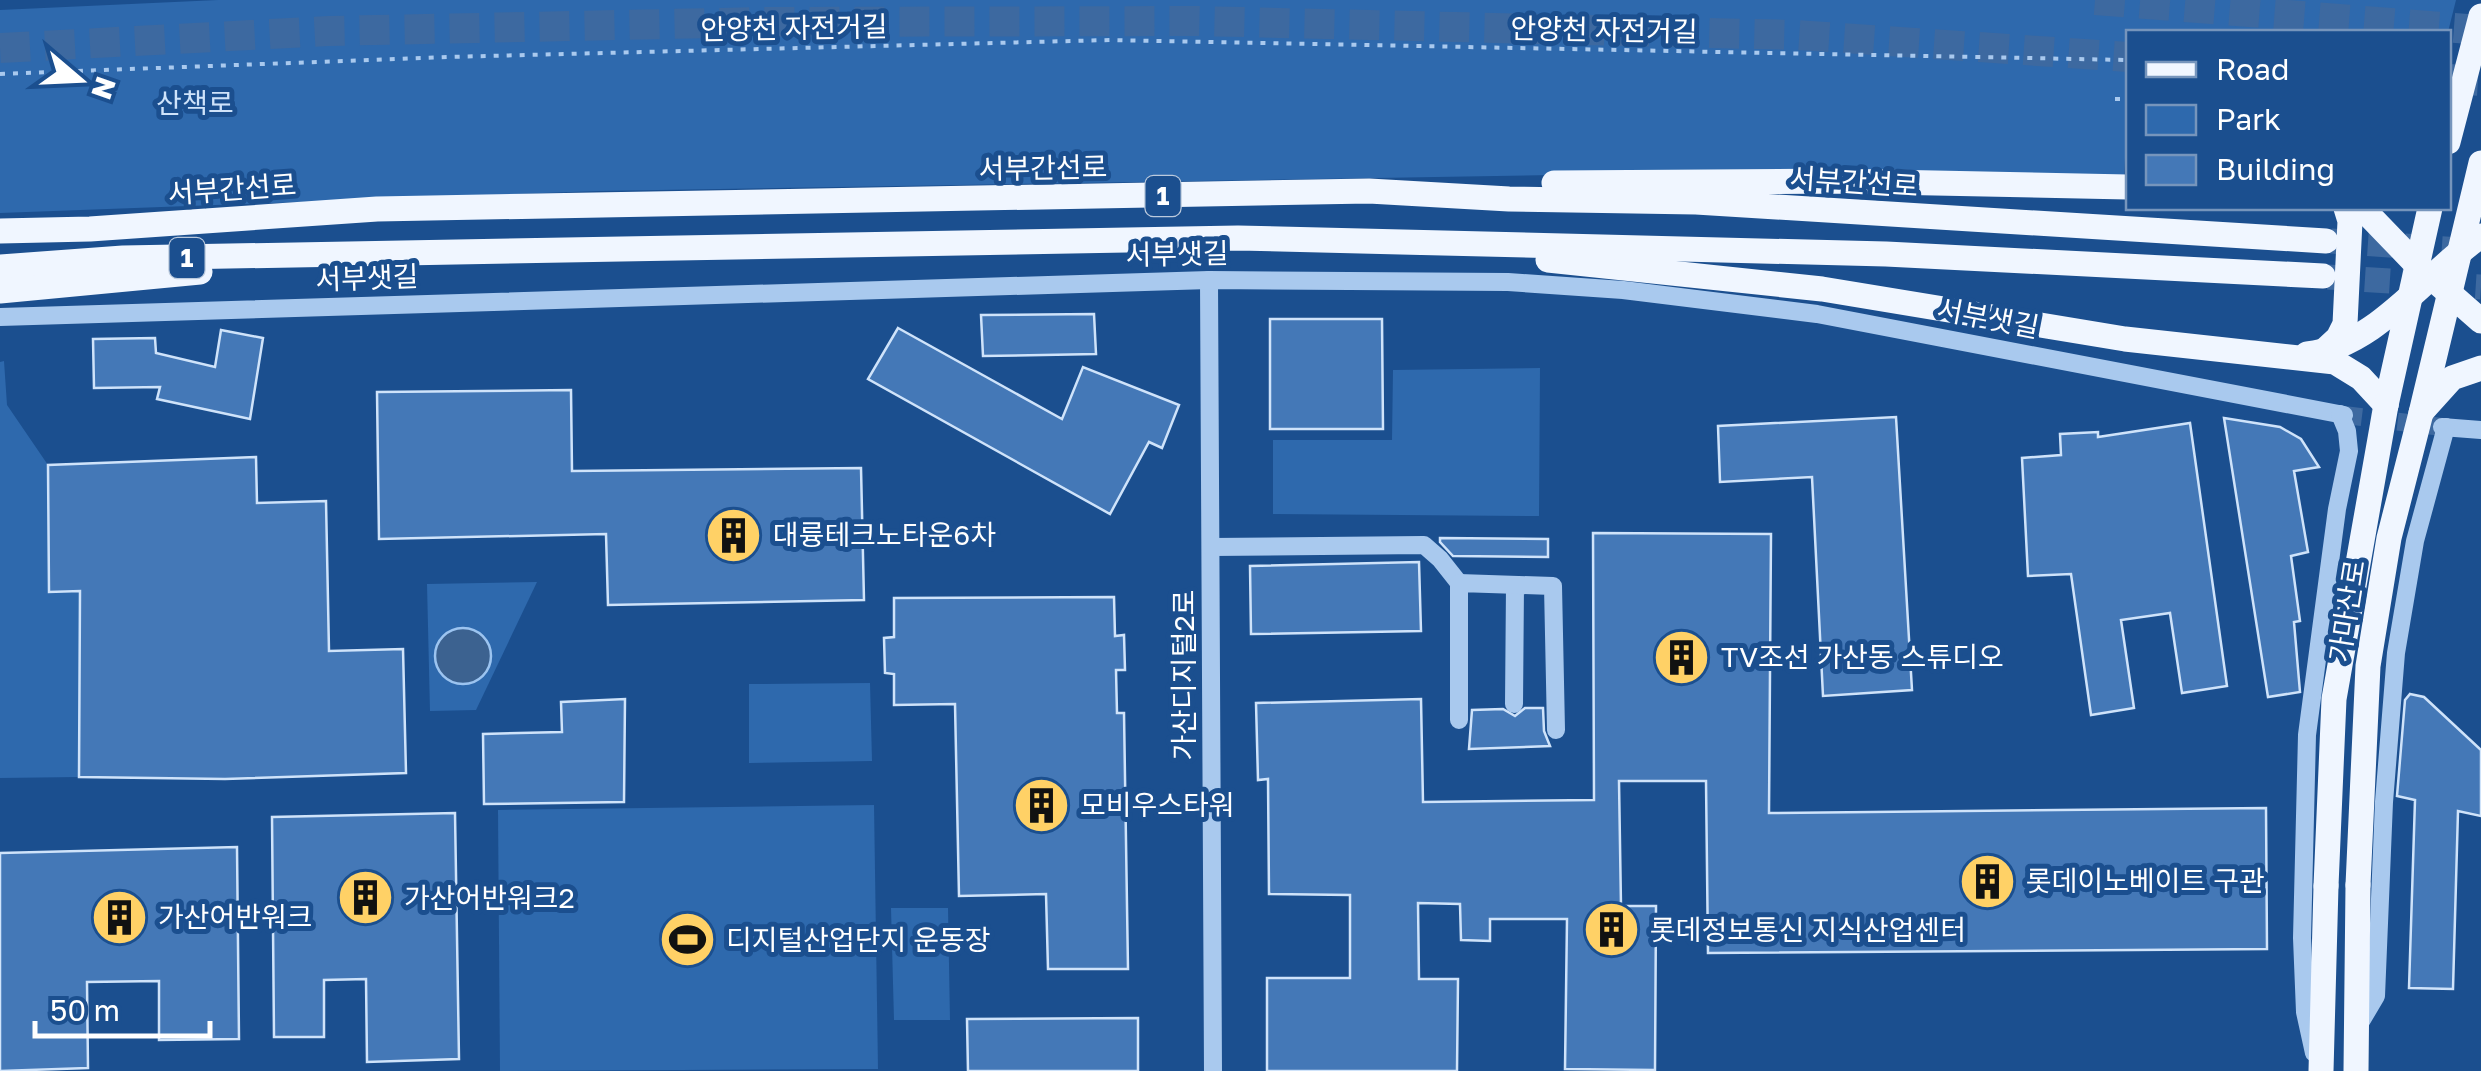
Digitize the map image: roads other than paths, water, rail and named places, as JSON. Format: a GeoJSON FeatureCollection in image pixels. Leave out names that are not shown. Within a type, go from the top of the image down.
{"type":"FeatureCollection","features":[{"type":"Feature","properties":{"kind":"main road"},"geometry":{"type":"LineString","coordinates":[[2451,130],[2481,16]]}},
{"type":"Feature","properties":{"kind":"main road","name":"가마산로"},"geometry":{"type":"LineString","coordinates":[[2319,1071],[2334,699],[2369,489],[2410,296],[2457,258],[2480,167]]}},
{"type":"Feature","properties":{"kind":"main road"},"geometry":{"type":"LineString","coordinates":[[1369,191],[1658,181],[2126,187]]}},
{"type":"Feature","properties":{"kind":"main road","name":"서부간선로"},"geometry":{"type":"LineString","coordinates":[[0,231],[376,209],[1369,191],[1696,202],[2326,241]]}},
{"type":"Feature","properties":{"kind":"main road"},"geometry":{"type":"LineString","coordinates":[[2325,350],[2338,338],[2344,324],[2350,221],[2347,210]]}},
{"type":"Feature","properties":{"kind":"main road"},"geometry":{"type":"LineString","coordinates":[[2364,210],[2481,321]]}},
{"type":"Feature","properties":{"kind":"main road","name":"가마산로"},"geometry":{"type":"LineString","coordinates":[[2356,1071],[2358,885],[2368,666],[2389,538],[2436,422],[2430,210]]}},
{"type":"Feature","properties":{"kind":"main road"},"geometry":{"type":"LineString","coordinates":[[2457,258],[2481,236]]}},
{"type":"Feature","properties":{"kind":"main road","name":"1"},"geometry":{"type":"LineString","coordinates":[[0,267],[123,258],[1218,238],[1886,254],[2323,276]]}},
{"type":"Feature","properties":{"kind":"main road"},"geometry":{"type":"LineString","coordinates":[[1364,239],[1822,288],[2126,339],[2335,362],[2349,368],[2386,405]]}},
{"type":"Feature","properties":{"kind":"main road"},"geometry":{"type":"LineString","coordinates":[[0,291],[374,255]]}},
{"type":"Feature","properties":{"kind":"main road"},"geometry":{"type":"LineString","coordinates":[[2282,356],[2346,343],[2410,296]]}},
{"type":"Feature","properties":{"kind":"main road"},"geometry":{"type":"LineString","coordinates":[[2436,422],[2452,378],[2481,368]]}},
{"type":"Feature","properties":{"kind":"street","name":"서부샛길"},"geometry":{"type":"LineString","coordinates":[[0,317],[1210,280],[1508,282],[1733,302],[1882,326],[2342,415],[2349,452],[2307,734],[2302,938],[2305,1012],[2319,1071]]}},
{"type":"Feature","properties":{"kind":"street","name":"가산디지털2로"},"geometry":{"type":"LineString","coordinates":[[1210,280],[1213,1071]]}},
{"type":"Feature","properties":{"kind":"street"},"geometry":{"type":"LineString","coordinates":[[2357,1029],[2376,996],[2384,802],[2396,654],[2436,422],[2481,430]]}},
{"type":"Feature","properties":{"kind":"street"},"geometry":{"type":"LineString","coordinates":[[1211,547],[1424,545],[1459,583],[1459,720]]}},
{"type":"Feature","properties":{"kind":"street"},"geometry":{"type":"LineString","coordinates":[[1459,583],[1553,586],[1556,730]]}},
{"type":"Feature","properties":{"kind":"street"},"geometry":{"type":"LineString","coordinates":[[1514,704],[1516,585]]}},
{"type":"Feature","properties":{"kind":"tunnel"},"geometry":{"type":"LineString","coordinates":[[2095,0],[2481,30]]}},
{"type":"Feature","properties":{"kind":"tunnel"},"geometry":{"type":"LineString","coordinates":[[0,48],[329,31],[765,22],[1198,21],[1797,35],[2126,57]]}},
{"type":"Feature","properties":{"kind":"tunnel"},"geometry":{"type":"LineString","coordinates":[[2451,79],[2481,81]]}},
{"type":"Feature","properties":{"kind":"tunnel"},"geometry":{"type":"LineString","coordinates":[[2331,241],[2476,251]]}},
{"type":"Feature","properties":{"kind":"tunnel"},"geometry":{"type":"LineString","coordinates":[[2328,277],[2481,287]]}},
{"type":"Feature","properties":{"kind":"tunnel"},"geometry":{"type":"LineString","coordinates":[[2344,415],[2442,427]]}},
{"type":"Feature","properties":{"kind":"place","name":"대륭테크노타운6차"},"geometry":{"type":"Point","coordinates":[734,535]}},
{"type":"Feature","properties":{"kind":"place","name":"TV조선 가산동 스튜디오"},"geometry":{"type":"Point","coordinates":[1682,657]}},
{"type":"Feature","properties":{"kind":"place","name":"모비우스타워"},"geometry":{"type":"Point","coordinates":[1041,805]}},
{"type":"Feature","properties":{"kind":"place","name":"롯데이노베이트 구관"},"geometry":{"type":"Point","coordinates":[1987,881]}},
{"type":"Feature","properties":{"kind":"place","name":"가산어반워크2"},"geometry":{"type":"Point","coordinates":[365,898]}},
{"type":"Feature","properties":{"kind":"place","name":"가산어반워크"},"geometry":{"type":"Point","coordinates":[119,917]}},
{"type":"Feature","properties":{"kind":"place","name":"롯데정보통신 지식산업센터"},"geometry":{"type":"Point","coordinates":[1611,930]}},
{"type":"Feature","properties":{"kind":"place","name":"디지털산업단지 운동장"},"geometry":{"type":"Point","coordinates":[687,940]}},
{"type":"Feature","properties":{"kind":"park label","name":"산책로"},"geometry":{"type":"Point","coordinates":[195,103]}}]}
